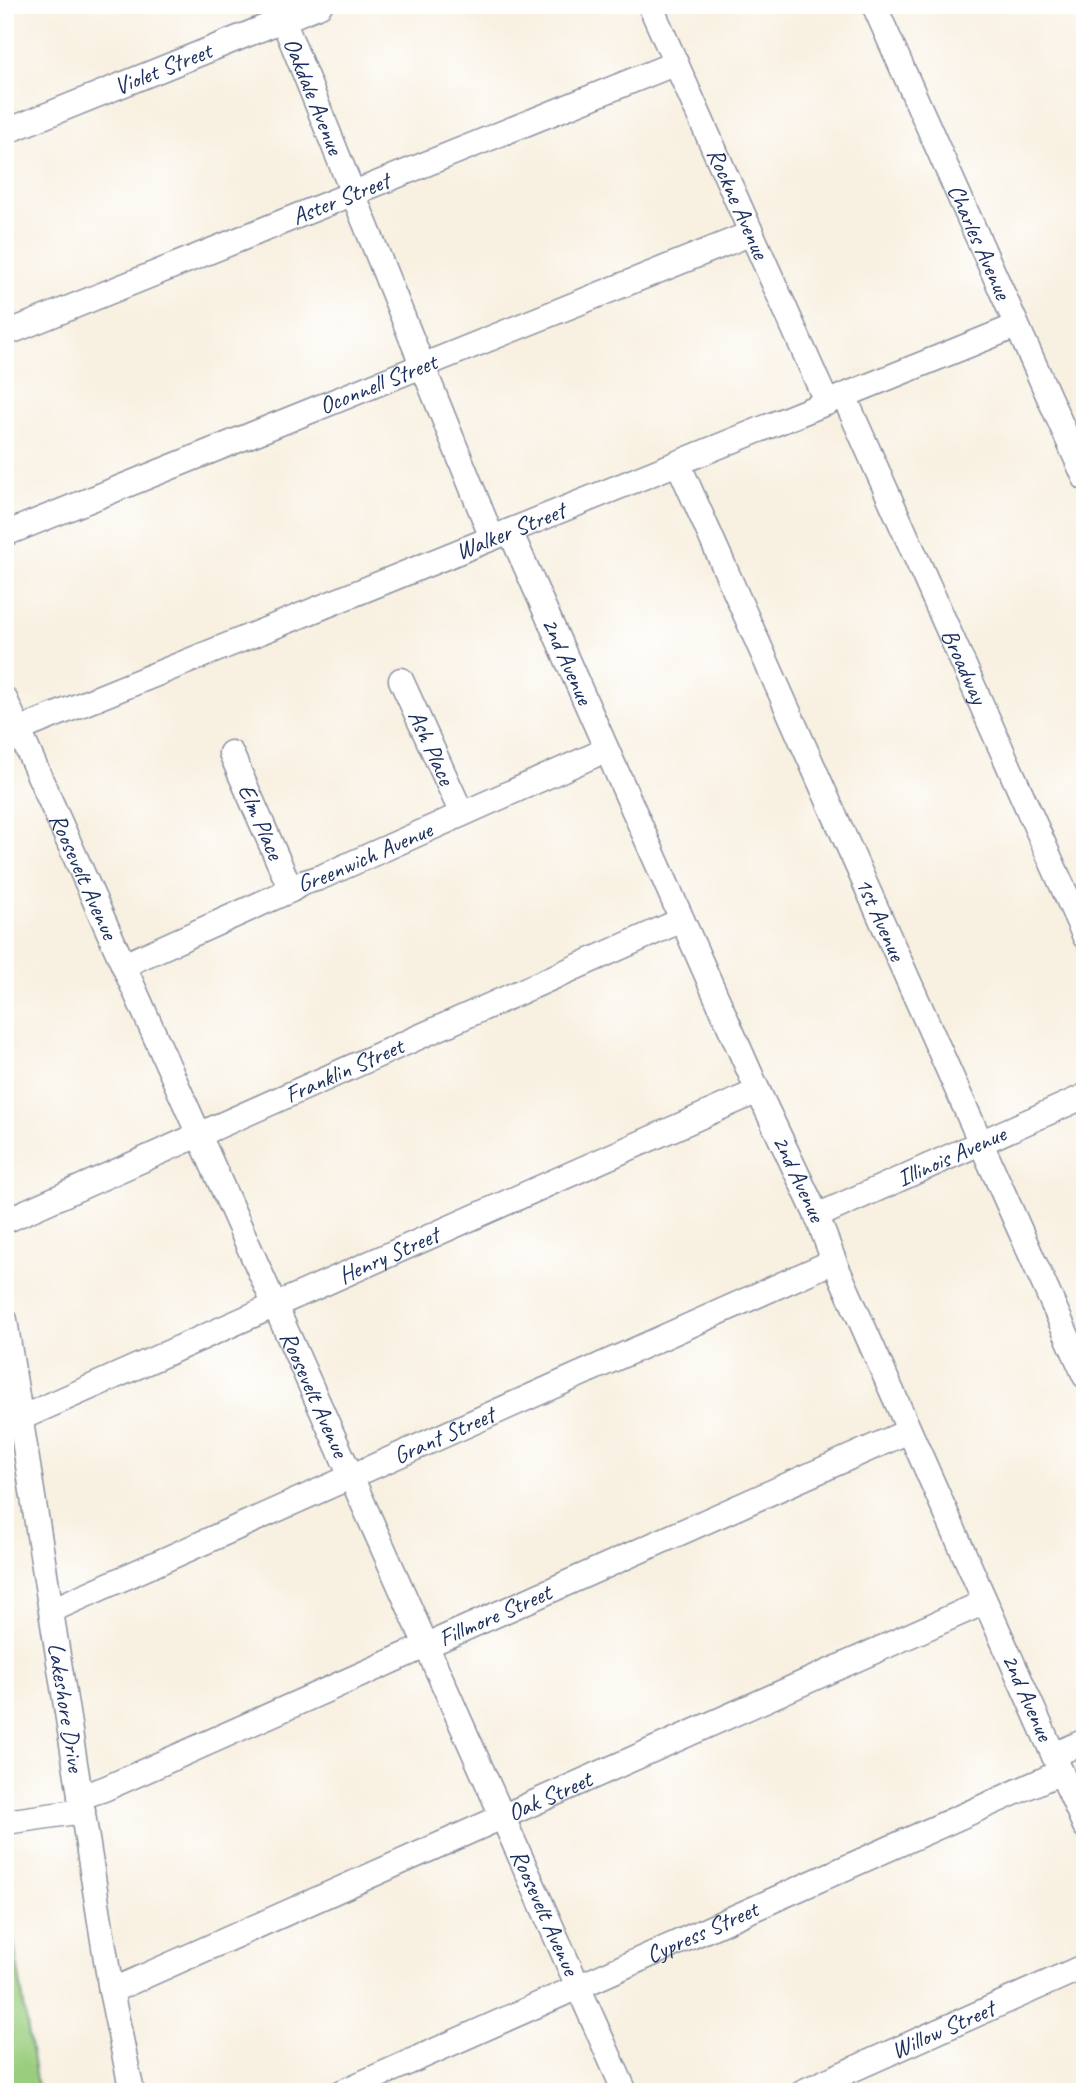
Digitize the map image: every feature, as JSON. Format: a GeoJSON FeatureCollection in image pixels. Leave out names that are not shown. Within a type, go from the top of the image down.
{"type":"FeatureCollection","features":[{"type":"Feature","properties":{"kind":"street","name":"Violet Street"},"geometry":{"type":"LineString","coordinates":[[5,132],[280,13],[320,5]]}},
{"type":"Feature","properties":{"kind":"street","name":"Rockne Avenue"},"geometry":{"type":"LineString","coordinates":[[650,5],[752,233],[836,399]]}},
{"type":"Feature","properties":{"kind":"street","name":"Charles Avenue"},"geometry":{"type":"LineString","coordinates":[[874,5],[1016,326],[1080,453],[1085,478]]}},
{"type":"Feature","properties":{"kind":"street","name":"Oakdale Avenue"},"geometry":{"type":"LineString","coordinates":[[280,13],[422,366],[501,534]]}},
{"type":"Feature","properties":{"kind":"street","name":"Aster Street"},"geometry":{"type":"LineString","coordinates":[[5,334],[676,62]]}},
{"type":"Feature","properties":{"kind":"street","name":"Oconnell Street"},"geometry":{"type":"LineString","coordinates":[[5,534],[752,233]]}},
{"type":"Feature","properties":{"kind":"street","name":"Walker Street"},"geometry":{"type":"LineString","coordinates":[[12,732],[1016,326]]}},
{"type":"Feature","properties":{"kind":"street","name":"Broadway"},"geometry":{"type":"LineString","coordinates":[[836,399],[1085,937]]}},
{"type":"Feature","properties":{"kind":"street","name":"1st Avenue"},"geometry":{"type":"LineString","coordinates":[[678,463],[1085,1376]]}},
{"type":"Feature","properties":{"kind":"street","name":"2nd Avenue"},"geometry":{"type":"LineString","coordinates":[[501,534],[606,750],[758,1091],[817,1216],[834,1261],[1085,1826]]}},
{"type":"Feature","properties":{"kind":"street","name":"Ash Place"},"geometry":{"type":"LineString","coordinates":[[401,680],[462,814]]}},
{"type":"Feature","properties":{"kind":"street","name":"Roosevelt Avenue"},"geometry":{"type":"LineString","coordinates":[[5,699],[12,732],[124,965],[625,2092]]}},
{"type":"Feature","properties":{"kind":"street","name":"Greenwich Avenue"},"geometry":{"type":"LineString","coordinates":[[124,965],[302,883],[319,878],[606,750]]}},
{"type":"Feature","properties":{"kind":"street","name":"Elm Place"},"geometry":{"type":"LineString","coordinates":[[231,753],[291,890]]}},
{"type":"Feature","properties":{"kind":"street","name":"Franklin Street"},"geometry":{"type":"LineString","coordinates":[[5,1222],[682,920]]}},
{"type":"Feature","properties":{"kind":"street","name":"Henry Street"},"geometry":{"type":"LineString","coordinates":[[21,1418],[758,1091]]}},
{"type":"Feature","properties":{"kind":"street","name":"Illinois Avenue"},"geometry":{"type":"LineString","coordinates":[[817,1216],[1085,1096]]}},
{"type":"Feature","properties":{"kind":"street","name":"Grant Street"},"geometry":{"type":"LineString","coordinates":[[52,1610],[834,1261]]}},
{"type":"Feature","properties":{"kind":"street","name":"Lakeshore Drive"},"geometry":{"type":"LineString","coordinates":[[5,1320],[111,1991],[132,2092]]}},
{"type":"Feature","properties":{"kind":"street","name":"Fillmore Street"},"geometry":{"type":"LineString","coordinates":[[6,1822],[81,1804],[104,1789],[909,1431]]}},
{"type":"Feature","properties":{"kind":"street","name":"Oak Street"},"geometry":{"type":"LineString","coordinates":[[111,1991],[985,1602]]}},
{"type":"Feature","properties":{"kind":"street","name":"Cypress Street"},"geometry":{"type":"LineString","coordinates":[[342,2092],[578,1987],[1057,1763],[1085,1741]]}},
{"type":"Feature","properties":{"kind":"street","name":"Willow Street"},"geometry":{"type":"LineString","coordinates":[[802,2092],[1085,1966]]}},
{"type":"Feature","properties":{"kind":"green space"},"geometry":{"type":"Polygon","coordinates":[[[5,1888],[38,2092],[5,2092],[5,1888]]]}}]}
